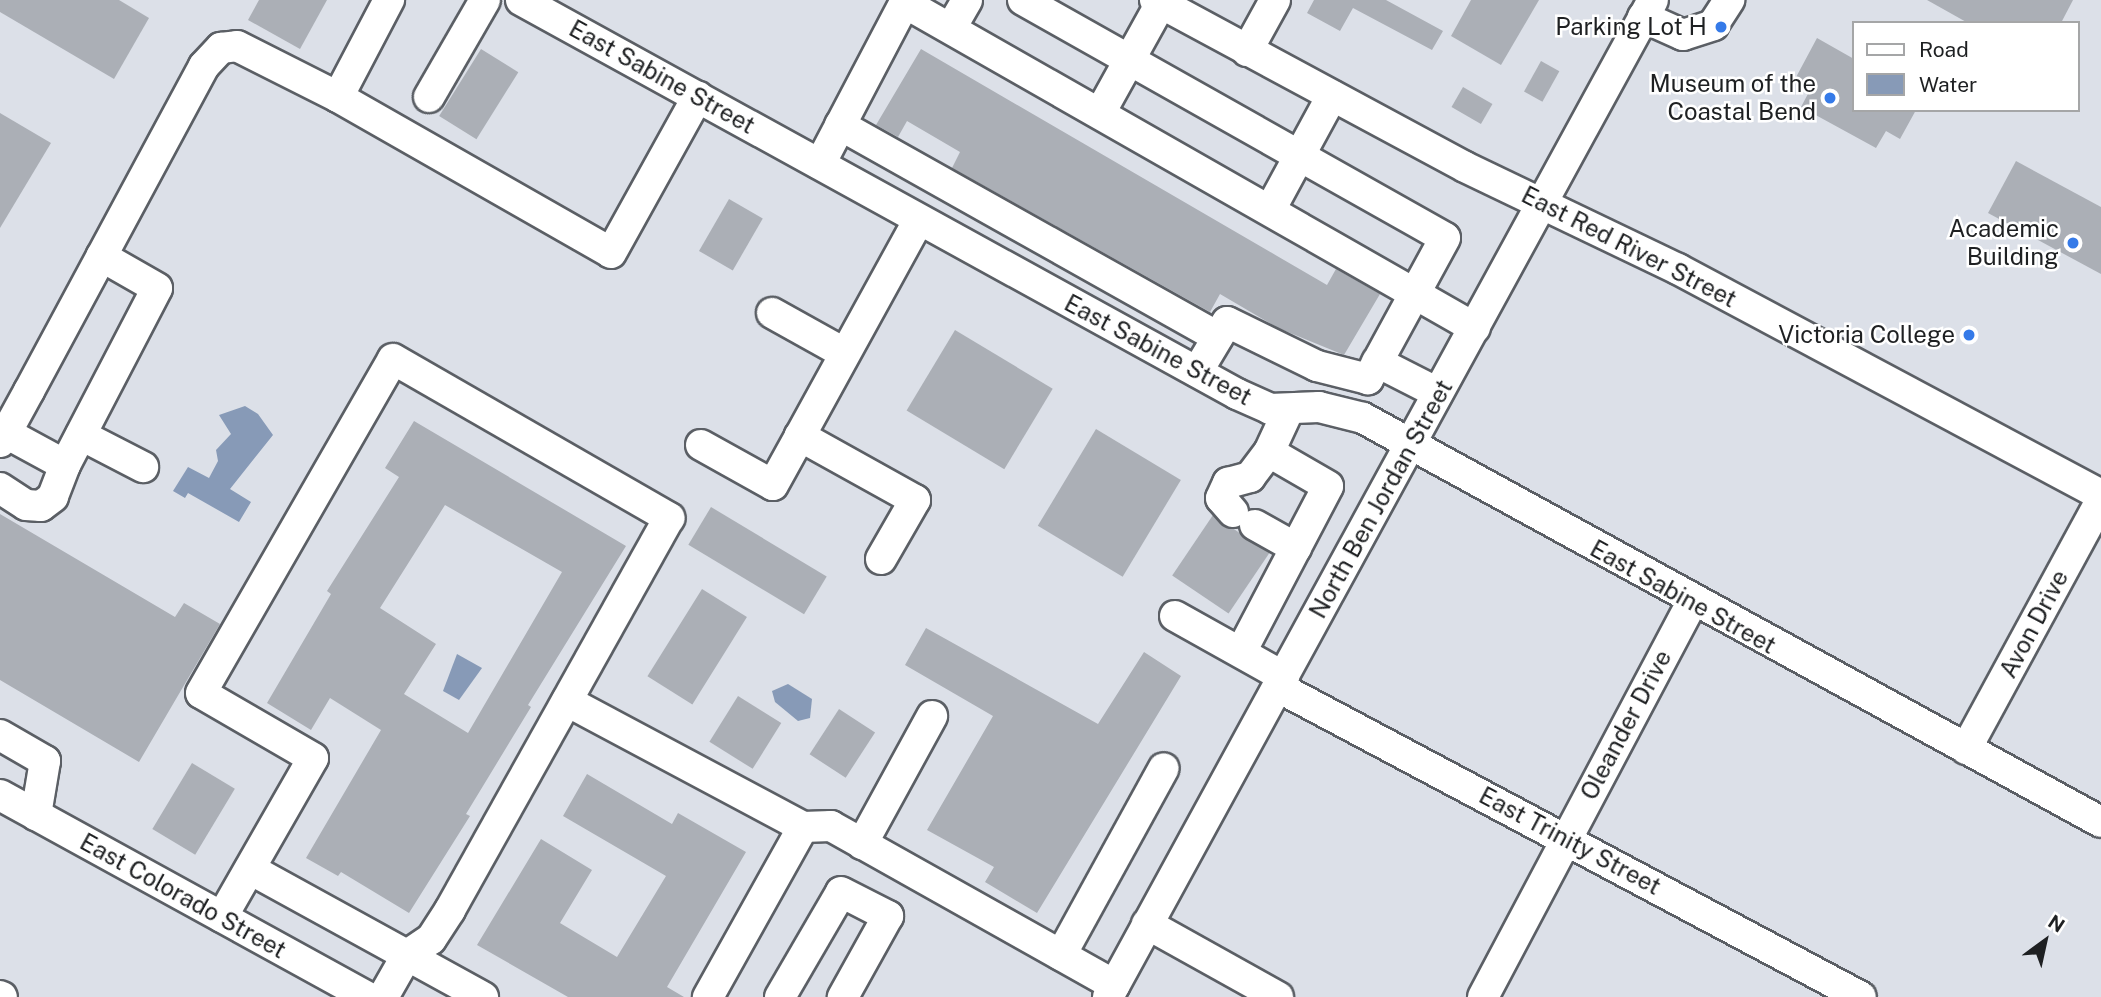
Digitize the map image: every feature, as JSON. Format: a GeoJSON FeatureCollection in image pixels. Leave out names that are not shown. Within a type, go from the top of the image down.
{"type":"FeatureCollection","features":[{"type":"Feature","properties":{"kind":"street"},"geometry":{"type":"LineString","coordinates":[[338,97],[388,0]]}},
{"type":"Feature","properties":{"kind":"street"},"geometry":{"type":"LineString","coordinates":[[429,97],[485,0]]}},
{"type":"Feature","properties":{"kind":"street"},"geometry":{"type":"LineString","coordinates":[[951,28],[967,0]]}},
{"type":"Feature","properties":{"kind":"street"},"geometry":{"type":"LineString","coordinates":[[1023,0],[1445,238],[1368,379],[1317,366],[1227,322],[1197,372]]}},
{"type":"Feature","properties":{"kind":"street"},"geometry":{"type":"LineString","coordinates":[[1247,51],[1275,0]]}},
{"type":"Feature","properties":{"kind":"street"},"geometry":{"type":"LineString","coordinates":[[1648,9],[1683,35],[1713,25],[1729,0]]}},
{"type":"Feature","properties":{"kind":"street"},"geometry":{"type":"LineString","coordinates":[[820,164],[905,1],[1475,328]]}},
{"type":"Feature","properties":{"kind":"street","name":"East Sabine Street"},"geometry":{"type":"LineString","coordinates":[[528,2],[918,221],[1197,372],[1270,409],[1339,409],[2101,822]]}},
{"type":"Feature","properties":{"kind":"street"},"geometry":{"type":"LineString","coordinates":[[1100,113],[1158,2]]}},
{"type":"Feature","properties":{"kind":"street","name":"East Red River Street"},"geometry":{"type":"LineString","coordinates":[[1158,2],[1465,167],[1543,202],[1678,269],[2101,498]]}},
{"type":"Feature","properties":{"kind":"street","name":"North Ben Jordan Street"},"geometry":{"type":"LineString","coordinates":[[1111,991],[1648,9]]}},
{"type":"Feature","properties":{"kind":"street"},"geometry":{"type":"LineString","coordinates":[[65,465],[2,435],[204,66],[221,48],[237,46],[338,97],[611,253],[698,96]]}},
{"type":"Feature","properties":{"kind":"street"},"geometry":{"type":"LineString","coordinates":[[1270,210],[1332,96]]}},
{"type":"Feature","properties":{"kind":"street"},"geometry":{"type":"LineString","coordinates":[[840,125],[1218,337]]}},
{"type":"Feature","properties":{"kind":"street"},"geometry":{"type":"LineString","coordinates":[[701,444],[773,485],[918,221]]}},
{"type":"Feature","properties":{"kind":"street"},"geometry":{"type":"LineString","coordinates":[[0,488],[26,505],[41,506],[53,497],[80,435],[158,288],[101,256]]}},
{"type":"Feature","properties":{"kind":"street"},"geometry":{"type":"LineString","coordinates":[[772,313],[844,353]]}},
{"type":"Feature","properties":{"kind":"street"},"geometry":{"type":"LineString","coordinates":[[222,917],[313,758],[201,693],[393,359],[669,518],[450,910],[431,939],[407,955],[383,997]]}},
{"type":"Feature","properties":{"kind":"street"},"geometry":{"type":"LineString","coordinates":[[1377,362],[1438,393]]}},
{"type":"Feature","properties":{"kind":"street"},"geometry":{"type":"LineString","coordinates":[[1289,409],[1269,452],[1250,477],[1228,483],[1221,498],[1244,519],[1296,548]]}},
{"type":"Feature","properties":{"kind":"street"},"geometry":{"type":"LineString","coordinates":[[80,435],[143,467]]}},
{"type":"Feature","properties":{"kind":"street"},"geometry":{"type":"LineString","coordinates":[[800,436],[915,500],[881,559]]}},
{"type":"Feature","properties":{"kind":"street"},"geometry":{"type":"LineString","coordinates":[[1241,652],[1328,486],[1269,452]]}},
{"type":"Feature","properties":{"kind":"street","name":"Avon Drive"},"geometry":{"type":"LineString","coordinates":[[1966,749],[2101,498]]}},
{"type":"Feature","properties":{"kind":"street","name":"Oleander Drive"},"geometry":{"type":"LineString","coordinates":[[1483,997],[1564,838],[1692,602]]}},
{"type":"Feature","properties":{"kind":"street","name":"East Trinity Street"},"geometry":{"type":"LineString","coordinates":[[1175,616],[1241,652],[1281,682],[1861,997]]}},
{"type":"Feature","properties":{"kind":"street"},"geometry":{"type":"LineString","coordinates":[[567,701],[803,827],[831,826],[1061,955],[1111,991]]}},
{"type":"Feature","properties":{"kind":"street"},"geometry":{"type":"LineString","coordinates":[[862,844],[932,716]]}},
{"type":"Feature","properties":{"kind":"street"},"geometry":{"type":"LineString","coordinates":[[0,735],[45,761],[36,815]]}},
{"type":"Feature","properties":{"kind":"street"},"geometry":{"type":"LineString","coordinates":[[1061,955],[1164,768]]}},
{"type":"Feature","properties":{"kind":"street","name":"East Colorado Street"},"geometry":{"type":"LineString","coordinates":[[0,795],[367,997]]}},
{"type":"Feature","properties":{"kind":"street"},"geometry":{"type":"LineString","coordinates":[[708,997],[803,827]]}},
{"type":"Feature","properties":{"kind":"street"},"geometry":{"type":"LineString","coordinates":[[250,869],[483,997]]}},
{"type":"Feature","properties":{"kind":"street"},"geometry":{"type":"LineString","coordinates":[[780,997],[842,892],[888,916],[843,997]]}},
{"type":"Feature","properties":{"kind":"street"},"geometry":{"type":"LineString","coordinates":[[1147,924],[1278,997]]}},
{"type":"Feature","properties":{"kind":"water"},"geometry":{"type":"Polygon","coordinates":[[[245,406],[258,414],[273,435],[230,489],[251,502],[239,522],[188,493],[185,498],[173,491],[188,467],[209,478],[218,461],[216,450],[231,434],[219,415],[245,406]]]}},
{"type":"Feature","properties":{"kind":"water"},"geometry":{"type":"Polygon","coordinates":[[[457,654],[482,668],[459,700],[443,691],[457,654]]]}},
{"type":"Feature","properties":{"kind":"water"},"geometry":{"type":"Polygon","coordinates":[[[788,684],[812,699],[810,718],[798,721],[775,702],[772,691],[788,684]]]}},
{"type":"Feature","properties":{"kind":"building"},"geometry":{"type":"Polygon","coordinates":[[[0,0],[119,0],[149,18],[114,79],[0,12],[0,0]]]}},
{"type":"Feature","properties":{"kind":"building"},"geometry":{"type":"Polygon","coordinates":[[[259,0],[327,0],[300,49],[248,20],[259,0]]]}},
{"type":"Feature","properties":{"kind":"building"},"geometry":{"type":"Polygon","coordinates":[[[1314,0],[1386,0],[1443,31],[1432,50],[1353,8],[1340,31],[1307,13],[1314,0]]]}},
{"type":"Feature","properties":{"kind":"building"},"geometry":{"type":"Polygon","coordinates":[[[1471,0],[1539,0],[1501,65],[1451,36],[1471,0]]]}},
{"type":"Feature","properties":{"kind":"building"},"geometry":{"type":"Polygon","coordinates":[[[1927,0],[2073,0],[2062,21],[1964,21],[1927,0]]]}},
{"type":"Feature","properties":{"kind":"building","name":"Museum of the Coastal Bend"},"geometry":{"type":"Polygon","coordinates":[[[1817,38],[1853,58],[1853,112],[1915,112],[1900,139],[1886,131],[1876,148],[1801,107],[1810,90],[1794,81],[1817,38]]]}},
{"type":"Feature","properties":{"kind":"building"},"geometry":{"type":"Polygon","coordinates":[[[481,49],[518,72],[476,139],[439,116],[481,49]]]}},
{"type":"Feature","properties":{"kind":"building"},"geometry":{"type":"Polygon","coordinates":[[[921,49],[1327,285],[1336,269],[1380,294],[1344,355],[1278,328],[1220,294],[1210,312],[952,168],[960,152],[907,121],[898,137],[876,125],[921,49]]]}},
{"type":"Feature","properties":{"kind":"building"},"geometry":{"type":"Polygon","coordinates":[[[1541,61],[1559,71],[1542,102],[1524,92],[1541,61]]]}},
{"type":"Feature","properties":{"kind":"building"},"geometry":{"type":"Polygon","coordinates":[[[1463,87],[1492,104],[1481,124],[1452,107],[1463,87]]]}},
{"type":"Feature","properties":{"kind":"building"},"geometry":{"type":"Polygon","coordinates":[[[0,113],[51,143],[0,228],[0,113]]]}},
{"type":"Feature","properties":{"kind":"building","name":"Academic Building"},"geometry":{"type":"Polygon","coordinates":[[[2016,161],[2101,207],[2101,274],[1988,213],[2016,161]]]}},
{"type":"Feature","properties":{"kind":"building"},"geometry":{"type":"Polygon","coordinates":[[[729,199],[763,218],[733,270],[699,251],[729,199]]]}},
{"type":"Feature","properties":{"kind":"building"},"geometry":{"type":"Polygon","coordinates":[[[955,330],[1053,389],[1004,469],[907,411],[955,330]]]}},
{"type":"Feature","properties":{"kind":"building"},"geometry":{"type":"Polygon","coordinates":[[[414,421],[626,546],[528,705],[531,707],[466,814],[470,816],[409,913],[341,872],[338,876],[306,858],[381,730],[330,698],[311,730],[267,703],[331,594],[327,591],[399,477],[385,468],[414,421]],[[445,505],[380,608],[436,644],[404,694],[468,733],[562,572],[445,505]]]}},
{"type":"Feature","properties":{"kind":"building"},"geometry":{"type":"Polygon","coordinates":[[[1096,429],[1181,480],[1123,577],[1038,526],[1096,429]]]}},
{"type":"Feature","properties":{"kind":"building"},"geometry":{"type":"Polygon","coordinates":[[[711,507],[827,577],[804,614],[688,545],[711,507]]]}},
{"type":"Feature","properties":{"kind":"building"},"geometry":{"type":"Polygon","coordinates":[[[0,514],[175,617],[184,603],[220,624],[139,762],[0,680],[0,514]]]}},
{"type":"Feature","properties":{"kind":"building"},"geometry":{"type":"Polygon","coordinates":[[[1213,515],[1269,553],[1229,614],[1172,576],[1213,515]]]}},
{"type":"Feature","properties":{"kind":"building"},"geometry":{"type":"Polygon","coordinates":[[[702,589],[747,617],[692,704],[647,676],[702,589]]]}},
{"type":"Feature","properties":{"kind":"building"},"geometry":{"type":"Polygon","coordinates":[[[926,628],[1098,724],[1144,652],[1181,676],[1037,913],[985,882],[994,867],[927,830],[993,716],[905,665],[926,628]]]}},
{"type":"Feature","properties":{"kind":"building"},"geometry":{"type":"Polygon","coordinates":[[[738,696],[781,723],[753,769],[709,742],[738,696]]]}},
{"type":"Feature","properties":{"kind":"building"},"geometry":{"type":"Polygon","coordinates":[[[839,709],[875,732],[846,778],[810,754],[839,709]]]}},
{"type":"Feature","properties":{"kind":"building"},"geometry":{"type":"Polygon","coordinates":[[[192,763],[235,789],[195,855],[152,829],[192,763]]]}},
{"type":"Feature","properties":{"kind":"building"},"geometry":{"type":"Polygon","coordinates":[[[587,774],[672,824],[678,813],[746,852],[667,987],[684,997],[568,997],[477,945],[541,839],[592,870],[560,923],[617,957],[666,876],[563,816],[587,774]]]}},
{"type":"Feature","properties":{"kind":"place","name":"Parking Lot H"},"geometry":{"type":"Point","coordinates":[1721,27]}},
{"type":"Feature","properties":{"kind":"place","name":"Museum of the Coastal Bend"},"geometry":{"type":"Point","coordinates":[1830,98]}},
{"type":"Feature","properties":{"kind":"place","name":"Academic Building"},"geometry":{"type":"Point","coordinates":[2073,243]}},
{"type":"Feature","properties":{"kind":"place","name":"Victoria College"},"geometry":{"type":"Point","coordinates":[1969,335]}}]}
